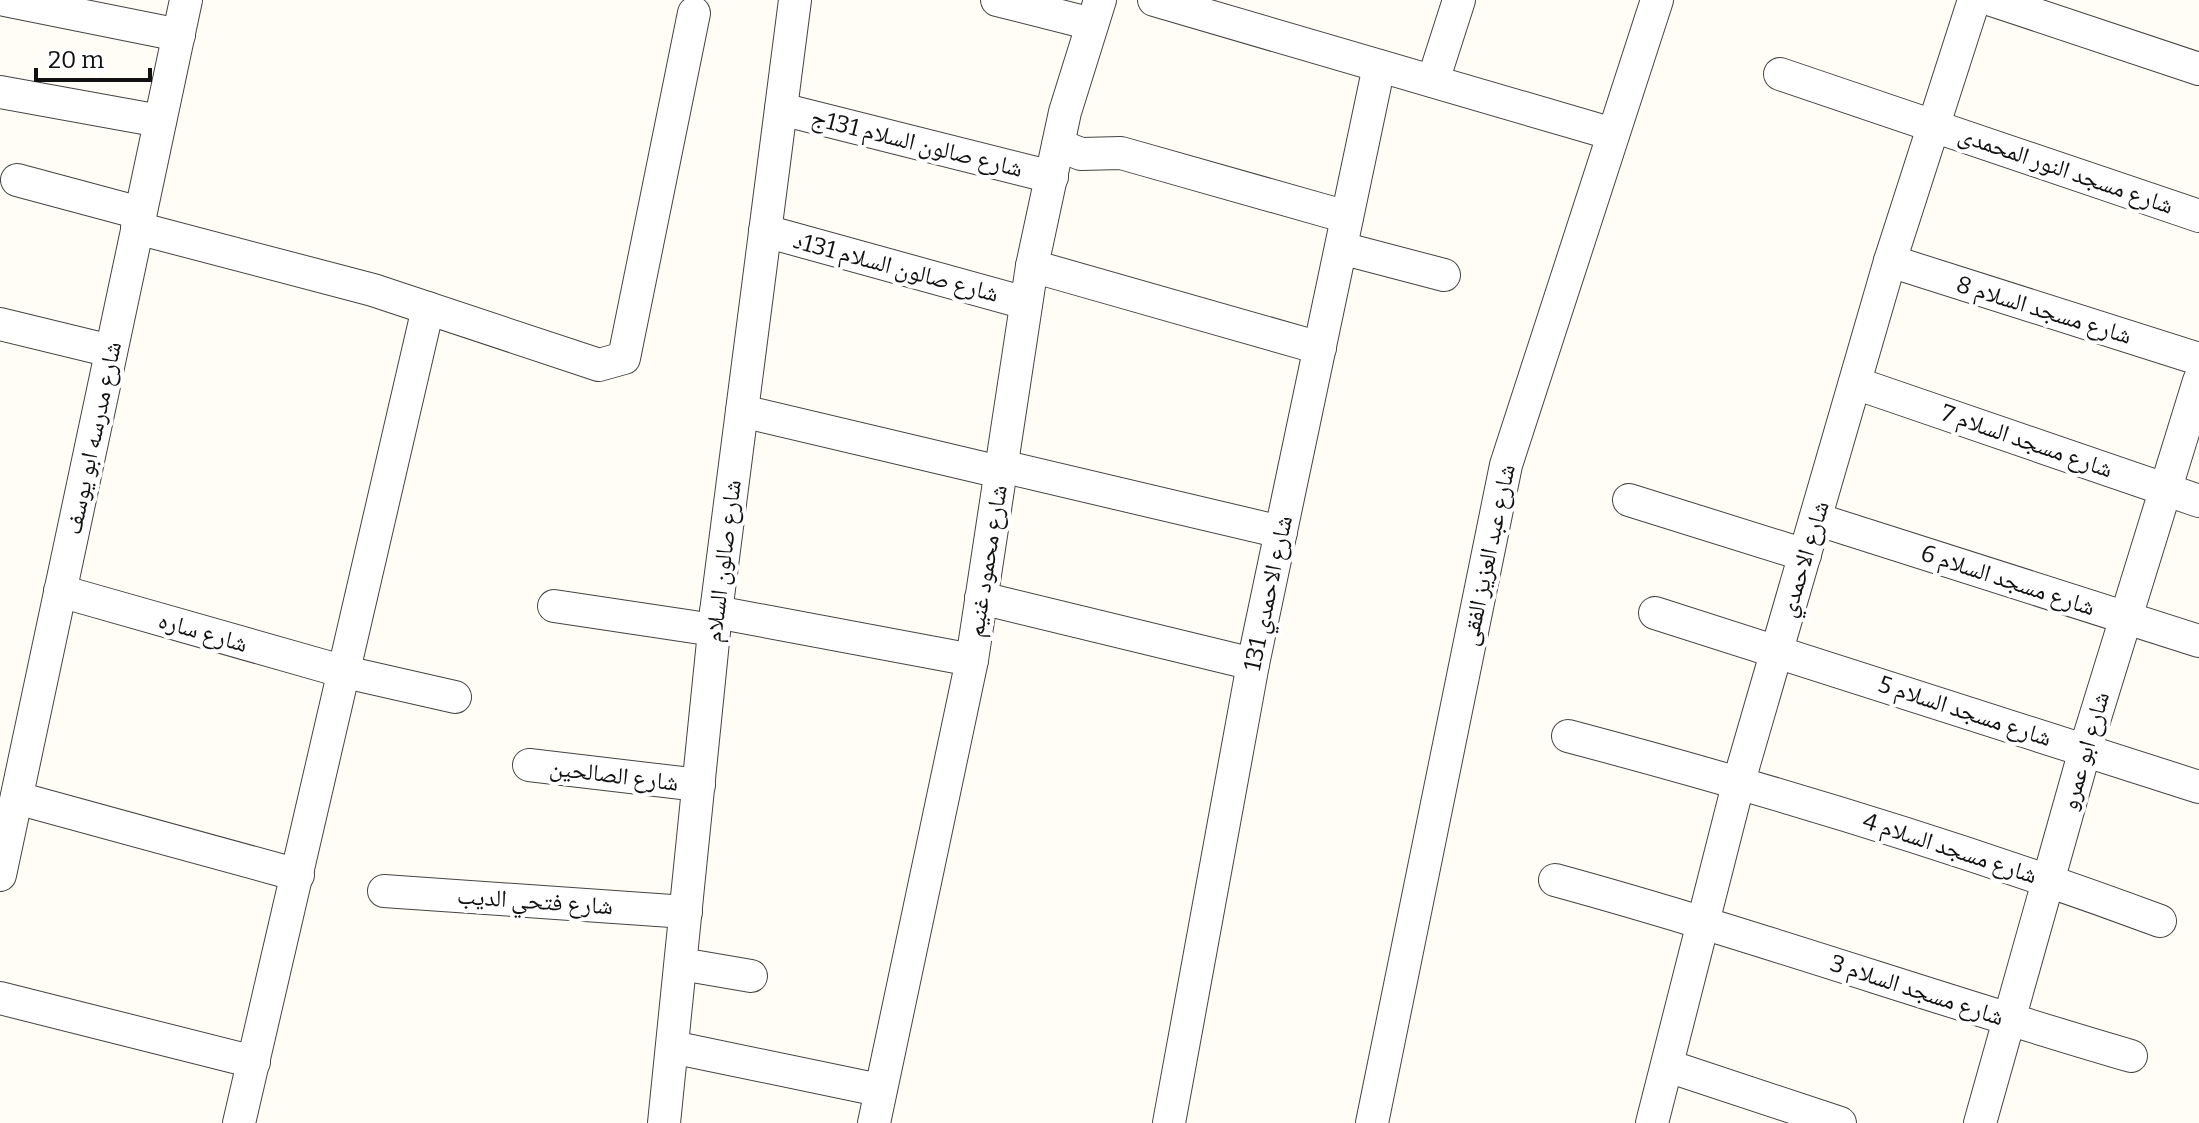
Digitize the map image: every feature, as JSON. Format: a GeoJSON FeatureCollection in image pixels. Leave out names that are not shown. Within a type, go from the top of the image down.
{"type":"FeatureCollection","features":[{"type":"Feature","properties":{"kind":"street"},"geometry":{"type":"LineString","coordinates":[[5,0],[179,35]]}},
{"type":"Feature","properties":{"kind":"street","name":"شارع مدرسه ابو يوسف"},"geometry":{"type":"LineString","coordinates":[[0,875],[186,0]]}},
{"type":"Feature","properties":{"kind":"street","name":"شارع صالون السلام"},"geometry":{"type":"LineString","coordinates":[[664,1123],[715,621],[795,0]]}},
{"type":"Feature","properties":{"kind":"street"},"geometry":{"type":"LineString","coordinates":[[997,0],[1096,12]]}},
{"type":"Feature","properties":{"kind":"street"},"geometry":{"type":"LineString","coordinates":[[1154,0],[1613,134]]}},
{"type":"Feature","properties":{"kind":"street"},"geometry":{"type":"LineString","coordinates":[[1433,81],[1459,0]]}},
{"type":"Feature","properties":{"kind":"street","name":"شارع عبد العزيز الفقى"},"geometry":{"type":"LineString","coordinates":[[1372,1123],[1506,465],[1657,0]]}},
{"type":"Feature","properties":{"kind":"street","name":"شارع الاحمدي"},"geometry":{"type":"LineString","coordinates":[[1652,1123],[1739,781],[1890,261],[1974,0]]}},
{"type":"Feature","properties":{"kind":"street"},"geometry":{"type":"LineString","coordinates":[[1992,0],[2199,69]]}},
{"type":"Feature","properties":{"kind":"street","name":"شارع محمود غنيم"},"geometry":{"type":"LineString","coordinates":[[874,1123],[972,660],[1032,266],[1058,145],[1096,12]]}},
{"type":"Feature","properties":{"kind":"street"},"geometry":{"type":"LineString","coordinates":[[17,180],[138,221],[373,290],[599,365],[624,358],[694,13]]}},
{"type":"Feature","properties":{"kind":"street","name":"شارع الاحمدي 131"},"geometry":{"type":"LineString","coordinates":[[1169,1123],[1253,664],[1379,66]]}},
{"type":"Feature","properties":{"kind":"street","name":"شارع مسجد النور المحمدى"},"geometry":{"type":"LineString","coordinates":[[1780,74],[2199,216]]}},
{"type":"Feature","properties":{"kind":"street"},"geometry":{"type":"LineString","coordinates":[[0,92],[160,121]]}},
{"type":"Feature","properties":{"kind":"street","name":"شارع صالون السلام 131ج"},"geometry":{"type":"LineString","coordinates":[[781,109],[1052,177]]}},
{"type":"Feature","properties":{"kind":"street"},"geometry":{"type":"LineString","coordinates":[[1058,145],[1081,154],[1121,153],[1347,217]]}},
{"type":"Feature","properties":{"kind":"street","name":"شارع صالون السلام 131د"},"geometry":{"type":"LineString","coordinates":[[765,231],[1026,303]]}},
{"type":"Feature","properties":{"kind":"street"},"geometry":{"type":"LineString","coordinates":[[1341,248],[1444,275]]}},
{"type":"Feature","properties":{"kind":"street","name":"شارع مسجد السلام 8"},"geometry":{"type":"LineString","coordinates":[[1890,261],[2199,359]]}},
{"type":"Feature","properties":{"kind":"street"},"geometry":{"type":"LineString","coordinates":[[1032,266],[1320,348]]}},
{"type":"Feature","properties":{"kind":"street"},"geometry":{"type":"LineString","coordinates":[[239,1123],[428,308]]}},
{"type":"Feature","properties":{"kind":"street"},"geometry":{"type":"LineString","coordinates":[[0,324],[111,351]]}},
{"type":"Feature","properties":{"kind":"street","name":"شارع ابو عمرو"},"geometry":{"type":"LineString","coordinates":[[1980,1123],[2085,750],[2199,381]]}},
{"type":"Feature","properties":{"kind":"street","name":"شارع مسجد السلام 7"},"geometry":{"type":"LineString","coordinates":[[1855,383],[2199,501]]}},
{"type":"Feature","properties":{"kind":"street"},"geometry":{"type":"LineString","coordinates":[[742,411],[1281,532]]}},
{"type":"Feature","properties":{"kind":"street"},"geometry":{"type":"LineString","coordinates":[[1629,500],[1805,555]]}},
{"type":"Feature","properties":{"kind":"street","name":"شارع مسجد السلام 6"},"geometry":{"type":"LineString","coordinates":[[1816,519],[2199,641]]}},
{"type":"Feature","properties":{"kind":"street","name":"شارع ساره"},"geometry":{"type":"LineString","coordinates":[[60,591],[345,672],[455,697]]}},
{"type":"Feature","properties":{"kind":"street"},"geometry":{"type":"LineString","coordinates":[[981,598],[1253,664]]}},
{"type":"Feature","properties":{"kind":"street"},"geometry":{"type":"LineString","coordinates":[[554,606],[715,621],[972,660]]}},
{"type":"Feature","properties":{"kind":"street","name":"شارع مسجد السلام 5"},"geometry":{"type":"LineString","coordinates":[[1655,613],[2199,787]]}},
{"type":"Feature","properties":{"kind":"street","name":"شارع مسجد السلام 4"},"geometry":{"type":"LineString","coordinates":[[1568,736],[1739,781],[2049,880],[2160,921]]}},
{"type":"Feature","properties":{"kind":"street","name":"شارع الصالحين"},"geometry":{"type":"LineString","coordinates":[[529,765],[699,785]]}},
{"type":"Feature","properties":{"kind":"street"},"geometry":{"type":"LineString","coordinates":[[17,798],[298,875]]}},
{"type":"Feature","properties":{"kind":"street","name":"شارع مسجد السلام 3"},"geometry":{"type":"LineString","coordinates":[[1555,880],[1704,921],[2010,1021],[2131,1056]]}},
{"type":"Feature","properties":{"kind":"street","name":"شارع فتحي الديب"},"geometry":{"type":"LineString","coordinates":[[384,891],[686,912]]}},
{"type":"Feature","properties":{"kind":"street"},"geometry":{"type":"LineString","coordinates":[[681,964],[751,976]]}},
{"type":"Feature","properties":{"kind":"street"},"geometry":{"type":"LineString","coordinates":[[0,998],[254,1062]]}},
{"type":"Feature","properties":{"kind":"street"},"geometry":{"type":"LineString","coordinates":[[672,1047],[879,1090]]}},
{"type":"Feature","properties":{"kind":"street"},"geometry":{"type":"LineString","coordinates":[[1668,1066],[1840,1123]]}}]}
